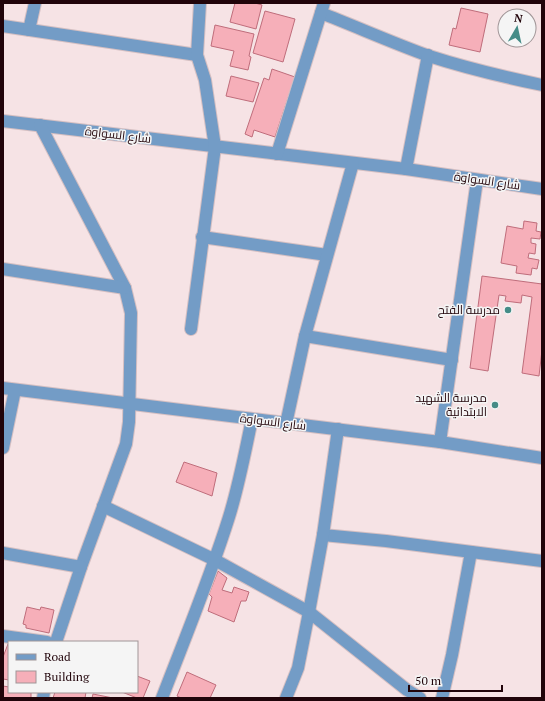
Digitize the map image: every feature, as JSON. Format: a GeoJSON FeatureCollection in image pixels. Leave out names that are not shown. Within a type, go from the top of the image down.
{"type":"FeatureCollection","features":[{"type":"Feature","properties":{"kind":"street"},"geometry":{"type":"LineString","coordinates":[[29,30],[35,3]]}},
{"type":"Feature","properties":{"kind":"street"},"geometry":{"type":"LineString","coordinates":[[191,329],[215,147],[205,80],[197,55],[200,3]]}},
{"type":"Feature","properties":{"kind":"street"},"geometry":{"type":"LineString","coordinates":[[277,154],[323,8],[428,55],[473,69],[542,85]]}},
{"type":"Feature","properties":{"kind":"street"},"geometry":{"type":"LineString","coordinates":[[3,26],[197,55]]}},
{"type":"Feature","properties":{"kind":"street"},"geometry":{"type":"LineString","coordinates":[[406,169],[428,55]]}},
{"type":"Feature","properties":{"kind":"street","name":"شارع السواوة"},"geometry":{"type":"LineString","coordinates":[[3,121],[406,169],[542,189]]}},
{"type":"Feature","properties":{"kind":"street"},"geometry":{"type":"LineString","coordinates":[[40,125],[125,288],[131,313],[129,422],[126,444],[81,567],[56,641]]}},
{"type":"Feature","properties":{"kind":"street"},"geometry":{"type":"LineString","coordinates":[[286,424],[305,336],[353,163]]}},
{"type":"Feature","properties":{"kind":"street"},"geometry":{"type":"LineString","coordinates":[[440,442],[477,180]]}},
{"type":"Feature","properties":{"kind":"street"},"geometry":{"type":"LineString","coordinates":[[202,238],[328,255]]}},
{"type":"Feature","properties":{"kind":"street"},"geometry":{"type":"LineString","coordinates":[[3,268],[125,288]]}},
{"type":"Feature","properties":{"kind":"street"},"geometry":{"type":"LineString","coordinates":[[305,336],[452,360]]}},
{"type":"Feature","properties":{"kind":"street","name":"شارع السواوة"},"geometry":{"type":"LineString","coordinates":[[3,388],[440,442],[542,458]]}},
{"type":"Feature","properties":{"kind":"street"},"geometry":{"type":"LineString","coordinates":[[3,448],[15,390]]}},
{"type":"Feature","properties":{"kind":"street"},"geometry":{"type":"LineString","coordinates":[[162,698],[215,560],[236,492],[252,419]]}},
{"type":"Feature","properties":{"kind":"street"},"geometry":{"type":"LineString","coordinates":[[286,698],[298,668],[309,612],[323,535],[338,429]]}},
{"type":"Feature","properties":{"kind":"street"},"geometry":{"type":"LineString","coordinates":[[103,506],[215,560],[309,612],[407,690],[420,698]]}},
{"type":"Feature","properties":{"kind":"street"},"geometry":{"type":"LineString","coordinates":[[323,535],[471,552],[542,562]]}},
{"type":"Feature","properties":{"kind":"street"},"geometry":{"type":"LineString","coordinates":[[442,698],[452,655],[471,552]]}},
{"type":"Feature","properties":{"kind":"street"},"geometry":{"type":"LineString","coordinates":[[3,553],[81,567]]}},
{"type":"Feature","properties":{"kind":"street"},"geometry":{"type":"LineString","coordinates":[[3,636],[39,641]]}},
{"type":"Feature","properties":{"kind":"building"},"geometry":{"type":"Polygon","coordinates":[[[235,3],[255,3],[262,5],[256,29],[230,22],[235,3]]]}},
{"type":"Feature","properties":{"kind":"building"},"geometry":{"type":"Polygon","coordinates":[[[461,8],[488,14],[480,52],[449,45],[453,28],[456,29],[461,8]]]}},
{"type":"Feature","properties":{"kind":"building"},"geometry":{"type":"Polygon","coordinates":[[[265,11],[295,19],[283,62],[253,53],[265,11]]]}},
{"type":"Feature","properties":{"kind":"building"},"geometry":{"type":"Polygon","coordinates":[[[215,25],[254,34],[249,56],[251,57],[248,70],[230,66],[234,51],[211,46],[215,25]]]}},
{"type":"Feature","properties":{"kind":"building"},"geometry":{"type":"Polygon","coordinates":[[[272,69],[295,77],[275,137],[254,130],[252,137],[245,134],[264,78],[269,80],[272,69]]]}},
{"type":"Feature","properties":{"kind":"building"},"geometry":{"type":"Polygon","coordinates":[[[231,76],[259,83],[253,102],[226,96],[231,76]]]}},
{"type":"Feature","properties":{"kind":"building"},"geometry":{"type":"Polygon","coordinates":[[[524,221],[537,223],[536,231],[541,232],[540,239],[531,238],[531,243],[536,244],[535,254],[529,253],[528,258],[539,260],[537,269],[532,268],[531,275],[516,273],[517,266],[501,263],[507,226],[523,229],[524,221]]]}},
{"type":"Feature","properties":{"kind":"building"},"geometry":{"type":"Polygon","coordinates":[[[482,276],[542,284],[542,350],[539,376],[522,373],[532,297],[522,295],[521,303],[505,301],[506,296],[499,295],[488,371],[470,368],[482,276]]]}},
{"type":"Feature","properties":{"kind":"building"},"geometry":{"type":"Polygon","coordinates":[[[184,462],[217,473],[212,496],[176,482],[184,462]]]}},
{"type":"Feature","properties":{"kind":"building"},"geometry":{"type":"Polygon","coordinates":[[[218,571],[227,578],[222,590],[232,593],[234,587],[249,592],[246,601],[241,601],[234,622],[208,611],[212,597],[209,594],[218,571]]]}},
{"type":"Feature","properties":{"kind":"building"},"geometry":{"type":"Polygon","coordinates":[[[27,607],[40,610],[41,607],[54,610],[49,633],[26,628],[26,625],[23,624],[27,607]]]}},
{"type":"Feature","properties":{"kind":"building"},"geometry":{"type":"Polygon","coordinates":[[[8,644],[8,680],[3,679],[3,657],[8,644]]]}},
{"type":"Feature","properties":{"kind":"building"},"geometry":{"type":"Polygon","coordinates":[[[187,672],[216,685],[210,698],[181,698],[177,696],[187,672]]]}},
{"type":"Feature","properties":{"kind":"building"},"geometry":{"type":"Polygon","coordinates":[[[138,676],[150,681],[143,698],[137,698],[124,693],[138,693],[138,676]]]}},
{"type":"Feature","properties":{"kind":"building"},"geometry":{"type":"Polygon","coordinates":[[[3,686],[8,687],[8,693],[31,693],[31,698],[3,698],[3,686]]]}},
{"type":"Feature","properties":{"kind":"building"},"geometry":{"type":"Polygon","coordinates":[[[55,693],[86,693],[85,698],[53,698],[55,693]]]}},
{"type":"Feature","properties":{"kind":"building"},"geometry":{"type":"Polygon","coordinates":[[[93,694],[113,698],[92,698],[93,694]]]}},
{"type":"Feature","properties":{"kind":"place","name":"مدرسة الفتح"},"geometry":{"type":"Point","coordinates":[508,310]}},
{"type":"Feature","properties":{"kind":"place","name":"مدرسة الشهيد الابتدائية"},"geometry":{"type":"Point","coordinates":[495,405]}}]}
